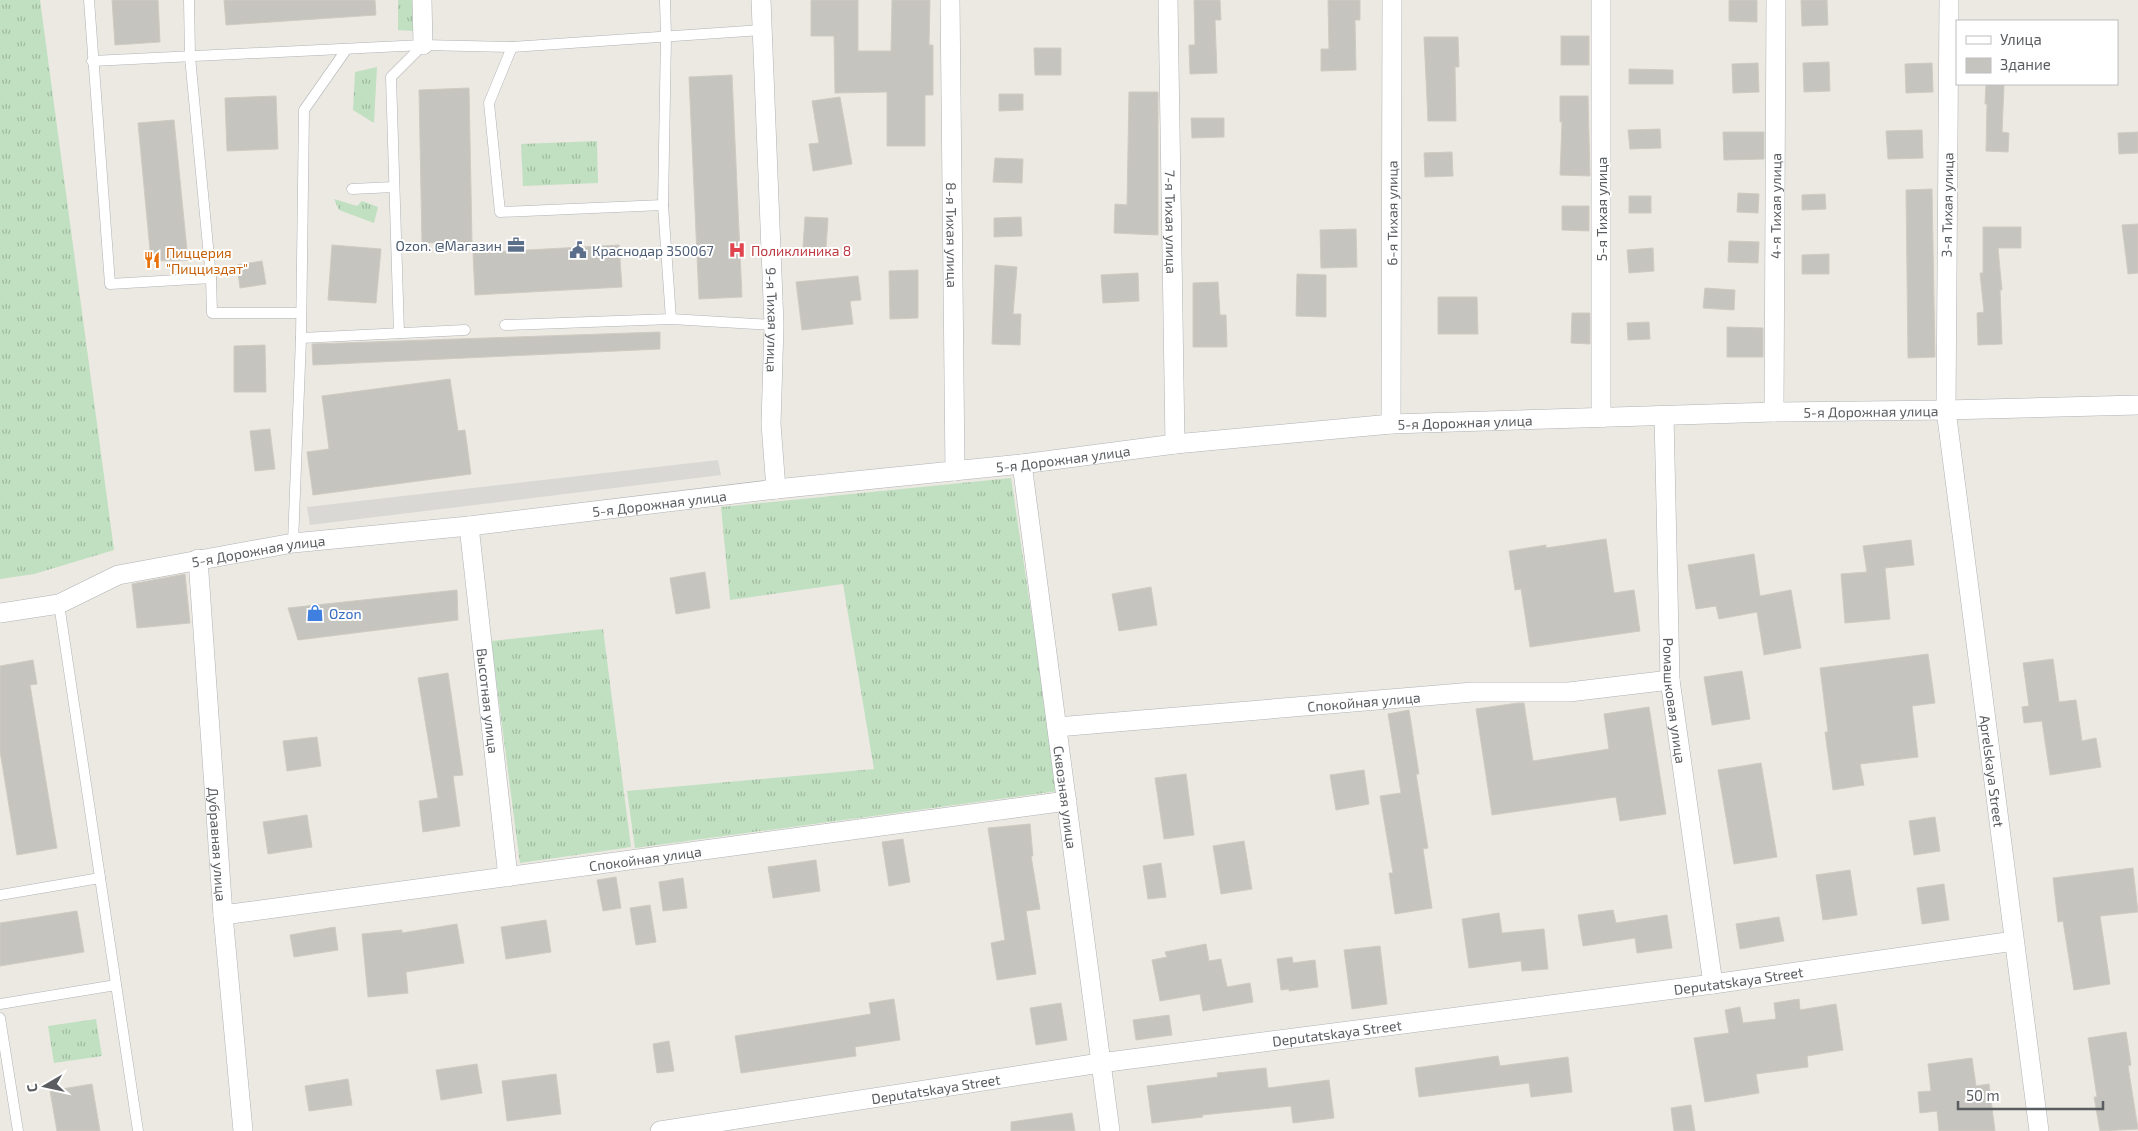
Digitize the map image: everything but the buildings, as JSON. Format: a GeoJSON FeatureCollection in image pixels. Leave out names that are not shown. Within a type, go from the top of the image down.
{"type":"FeatureCollection","features":[{"type":"Feature","properties":{"kind":"street"},"geometry":{"type":"LineString","coordinates":[[422,0],[423,45]]}},
{"type":"Feature","properties":{"kind":"street","name":"9-я Тихая улица"},"geometry":{"type":"LineString","coordinates":[[762,0],[774,325],[771,424],[776,489]]}},
{"type":"Feature","properties":{"kind":"street","name":"8-я Тихая улица"},"geometry":{"type":"LineString","coordinates":[[950,0],[955,471]]}},
{"type":"Feature","properties":{"kind":"street","name":"7-я Тихая улица"},"geometry":{"type":"LineString","coordinates":[[1168,0],[1175,444]]}},
{"type":"Feature","properties":{"kind":"street","name":"6-я Тихая улица"},"geometry":{"type":"LineString","coordinates":[[1391,424],[1392,0]]}},
{"type":"Feature","properties":{"kind":"street","name":"5-я Тихая улица"},"geometry":{"type":"LineString","coordinates":[[1600,418],[1601,0]]}},
{"type":"Feature","properties":{"kind":"street","name":"4-я Тихая улица"},"geometry":{"type":"LineString","coordinates":[[1774,412],[1776,0]]}},
{"type":"Feature","properties":{"kind":"street","name":"3-я Тихая улица"},"geometry":{"type":"LineString","coordinates":[[1946,410],[1950,0]]}},
{"type":"Feature","properties":{"kind":"street","name":"5-я Дорожная улица"},"geometry":{"type":"LineString","coordinates":[[0,613],[58,604],[118,574],[293,543],[469,526],[776,489],[1022,464],[1175,444],[1391,424],[1774,412],[2138,405]]}},
{"type":"Feature","properties":{"kind":"street","name":"Aprelskaya Street"},"geometry":{"type":"LineString","coordinates":[[1946,410],[2039,1131]]}},
{"type":"Feature","properties":{"kind":"street","name":"Ромашковая улица"},"geometry":{"type":"LineString","coordinates":[[1664,416],[1670,680],[1713,984]]}},
{"type":"Feature","properties":{"kind":"street","name":"Сквозная улица"},"geometry":{"type":"LineString","coordinates":[[1022,464],[1110,1131]]}},
{"type":"Feature","properties":{"kind":"street","name":"Высотная улица"},"geometry":{"type":"LineString","coordinates":[[469,526],[508,877]]}},
{"type":"Feature","properties":{"kind":"street","name":"Дубравная улица"},"geometry":{"type":"LineString","coordinates":[[198,559],[223,915],[243,1131]]}},
{"type":"Feature","properties":{"kind":"street","name":"Спокойная улица"},"geometry":{"type":"LineString","coordinates":[[1057,728],[1473,692],[1569,692],[1670,680]]}},
{"type":"Feature","properties":{"kind":"street","name":"Спокойная улица"},"geometry":{"type":"LineString","coordinates":[[223,915],[1067,801]]}},
{"type":"Feature","properties":{"kind":"street","name":"Deputatskaya Street"},"geometry":{"type":"LineString","coordinates":[[660,1131],[1100,1064],[1713,984],[2014,940]]}},
{"type":"Feature","properties":{"kind":"lane"},"geometry":{"type":"LineString","coordinates":[[89,0],[92,61],[110,284],[211,278]]}},
{"type":"Feature","properties":{"kind":"lane"},"geometry":{"type":"LineString","coordinates":[[189,0],[190,57],[211,278],[212,313],[300,313]]}},
{"type":"Feature","properties":{"kind":"lane"},"geometry":{"type":"LineString","coordinates":[[665,0],[663,205],[671,319]]}},
{"type":"Feature","properties":{"kind":"lane"},"geometry":{"type":"LineString","coordinates":[[92,61],[423,45],[512,47],[762,30]]}},
{"type":"Feature","properties":{"kind":"lane"},"geometry":{"type":"LineString","coordinates":[[399,333],[391,77],[423,45]]}},
{"type":"Feature","properties":{"kind":"lane"},"geometry":{"type":"LineString","coordinates":[[512,47],[489,104],[500,212],[663,205]]}},
{"type":"Feature","properties":{"kind":"lane"},"geometry":{"type":"LineString","coordinates":[[293,543],[301,338],[304,110],[346,50]]}},
{"type":"Feature","properties":{"kind":"lane"},"geometry":{"type":"LineString","coordinates":[[352,189],[394,187]]}},
{"type":"Feature","properties":{"kind":"lane"},"geometry":{"type":"LineString","coordinates":[[505,325],[671,319],[774,325]]}},
{"type":"Feature","properties":{"kind":"lane"},"geometry":{"type":"LineString","coordinates":[[301,338],[465,330]]}},
{"type":"Feature","properties":{"kind":"lane"},"geometry":{"type":"LineString","coordinates":[[58,604],[138,1131]]}},
{"type":"Feature","properties":{"kind":"lane"},"geometry":{"type":"LineString","coordinates":[[0,895],[100,878]]}},
{"type":"Feature","properties":{"kind":"lane"},"geometry":{"type":"LineString","coordinates":[[0,1004],[116,985]]}},
{"type":"Feature","properties":{"kind":"lane"},"geometry":{"type":"LineString","coordinates":[[0,1018],[18,1131]]}},
{"type":"Feature","properties":{"kind":"shaded area"},"geometry":{"type":"Polygon","coordinates":[[[718,460],[721,475],[310,525],[307,507],[718,460]]]}},
{"type":"Feature","properties":{"kind":"green space"},"geometry":{"type":"Polygon","coordinates":[[[0,0],[40,0],[114,550],[34,574],[0,579],[0,0]]]}},
{"type":"Feature","properties":{"kind":"green space"},"geometry":{"type":"Polygon","coordinates":[[[398,0],[412,0],[413,31],[398,30],[398,0]]]}},
{"type":"Feature","properties":{"kind":"green space"},"geometry":{"type":"Polygon","coordinates":[[[377,67],[374,123],[353,110],[355,72],[377,67]]]}},
{"type":"Feature","properties":{"kind":"green space"},"geometry":{"type":"Polygon","coordinates":[[[597,141],[598,183],[523,186],[521,144],[597,141]]]}},
{"type":"Feature","properties":{"kind":"green space"},"geometry":{"type":"Polygon","coordinates":[[[334,199],[357,206],[362,201],[378,207],[374,223],[339,210],[334,199]]]}},
{"type":"Feature","properties":{"kind":"green space"},"geometry":{"type":"Polygon","coordinates":[[[1011,478],[1058,791],[635,848],[627,791],[874,769],[843,584],[730,600],[721,507],[1011,478]]]}},
{"type":"Feature","properties":{"kind":"green space"},"geometry":{"type":"Polygon","coordinates":[[[603,629],[631,847],[520,863],[491,641],[603,629]]]}},
{"type":"Feature","properties":{"kind":"green space"},"geometry":{"type":"Polygon","coordinates":[[[96,1019],[102,1056],[54,1063],[48,1026],[96,1019]]]}},
{"type":"Feature","properties":{"kind":"place","name":"Ozon. @Магазин"},"geometry":{"type":"Point","coordinates":[516,245]}},
{"type":"Feature","properties":{"kind":"place","name":"Краснодар 350067"},"geometry":{"type":"Point","coordinates":[578,250]}},
{"type":"Feature","properties":{"kind":"place","name":"Поликлиника 8"},"geometry":{"type":"Point","coordinates":[737,250]}},
{"type":"Feature","properties":{"kind":"place","name":"Пиццерия \"Пицциздат\""},"geometry":{"type":"Point","coordinates":[152,260]}},
{"type":"Feature","properties":{"kind":"place","name":"Ozon"},"geometry":{"type":"Point","coordinates":[315,613]}}]}
